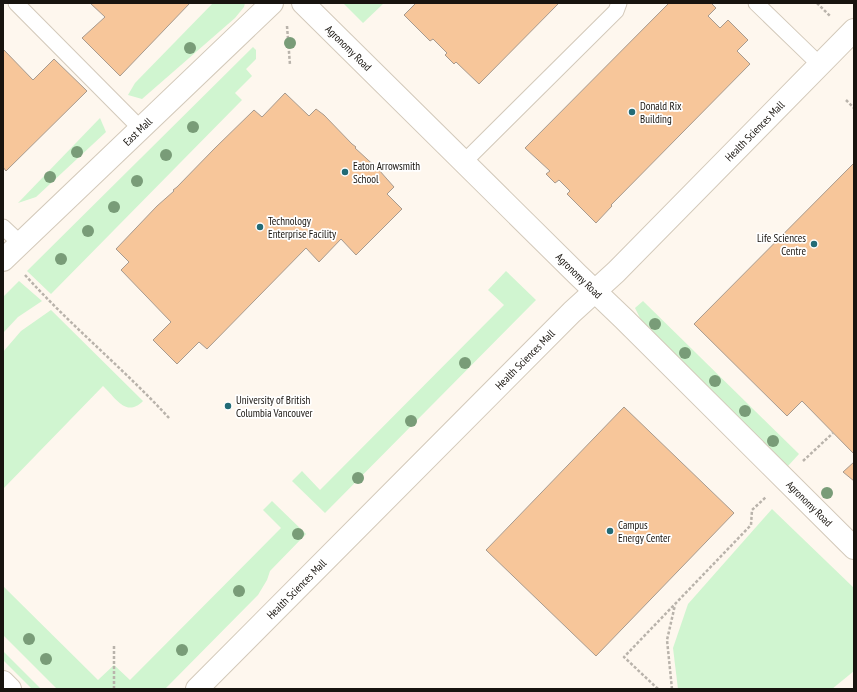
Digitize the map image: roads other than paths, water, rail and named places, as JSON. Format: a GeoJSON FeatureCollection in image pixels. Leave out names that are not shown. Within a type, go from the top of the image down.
{"type":"FeatureCollection","features":[{"type":"Feature","properties":{"kind":"street","name":"East Mall"},"geometry":{"type":"LineString","coordinates":[[3,260],[272,3]]}},
{"type":"Feature","properties":{"kind":"street","name":"Agronomy Road"},"geometry":{"type":"LineString","coordinates":[[303,3],[854,548]]}},
{"type":"Feature","properties":{"kind":"street","name":"Health Sciences Mall"},"geometry":{"type":"LineString","coordinates":[[197,689],[595,291],[616,272],[854,30]]}},
{"type":"Feature","properties":{"kind":"street"},"geometry":{"type":"LineString","coordinates":[[3,682],[10,689]]}},
{"type":"Feature","properties":{"kind":"lane"},"geometry":{"type":"LineString","coordinates":[[16,3],[140,128]]}},
{"type":"Feature","properties":{"kind":"lane"},"geometry":{"type":"LineString","coordinates":[[464,162],[616,10],[619,3]]}},
{"type":"Feature","properties":{"kind":"lane"},"geometry":{"type":"LineString","coordinates":[[756,3],[820,65]]}},
{"type":"Feature","properties":{"kind":"lane"},"geometry":{"type":"LineString","coordinates":[[3,227],[20,243]]}},
{"type":"Feature","properties":{"kind":"place","name":"Donald Rix Building"},"geometry":{"type":"Point","coordinates":[632,112]}},
{"type":"Feature","properties":{"kind":"place","name":"Eaton Arrowsmith School"},"geometry":{"type":"Point","coordinates":[345,172]}},
{"type":"Feature","properties":{"kind":"place","name":"Technology Enterprise Facility"},"geometry":{"type":"Point","coordinates":[260,227]}},
{"type":"Feature","properties":{"kind":"place","name":"Life Sciences Centre"},"geometry":{"type":"Point","coordinates":[814,244]}},
{"type":"Feature","properties":{"kind":"place","name":"University of British Columbia Vancouver"},"geometry":{"type":"Point","coordinates":[228,406]}},
{"type":"Feature","properties":{"kind":"place","name":"Campus Energy Center"},"geometry":{"type":"Point","coordinates":[610,531]}}]}
